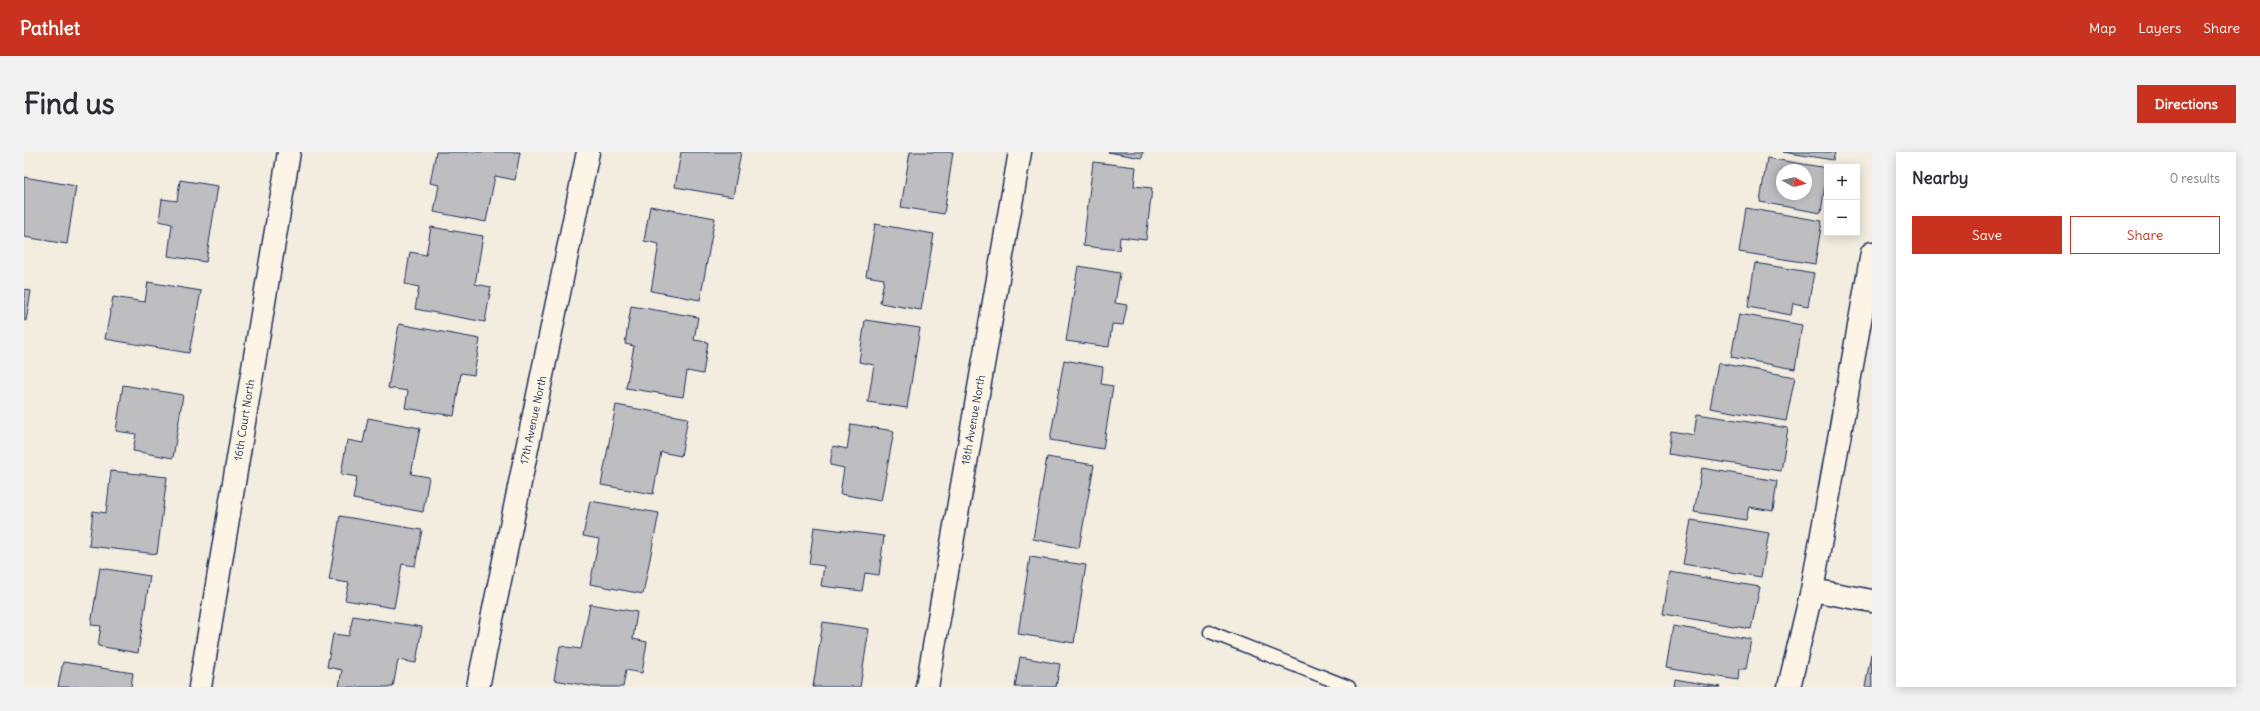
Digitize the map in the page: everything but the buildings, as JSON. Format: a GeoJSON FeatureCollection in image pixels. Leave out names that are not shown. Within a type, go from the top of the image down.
{"type":"FeatureCollection","features":[{"type":"Feature","properties":{"kind":"street","name":"16th Court North"},"geometry":{"type":"LineString","coordinates":[[200,687],[289,152]]}},
{"type":"Feature","properties":{"kind":"street","name":"17th Avenue North"},"geometry":{"type":"LineString","coordinates":[[478,687],[588,152]]}},
{"type":"Feature","properties":{"kind":"street","name":"18th Avenue North"},"geometry":{"type":"LineString","coordinates":[[927,687],[1020,152]]}},
{"type":"Feature","properties":{"kind":"street"},"geometry":{"type":"LineString","coordinates":[[1789,687],[1812,590],[1872,253]]}},
{"type":"Feature","properties":{"kind":"street"},"geometry":{"type":"LineString","coordinates":[[1812,590],[1872,601]]}},
{"type":"Feature","properties":{"kind":"lane"},"geometry":{"type":"LineString","coordinates":[[1210,632],[1349,687]]}}]}
